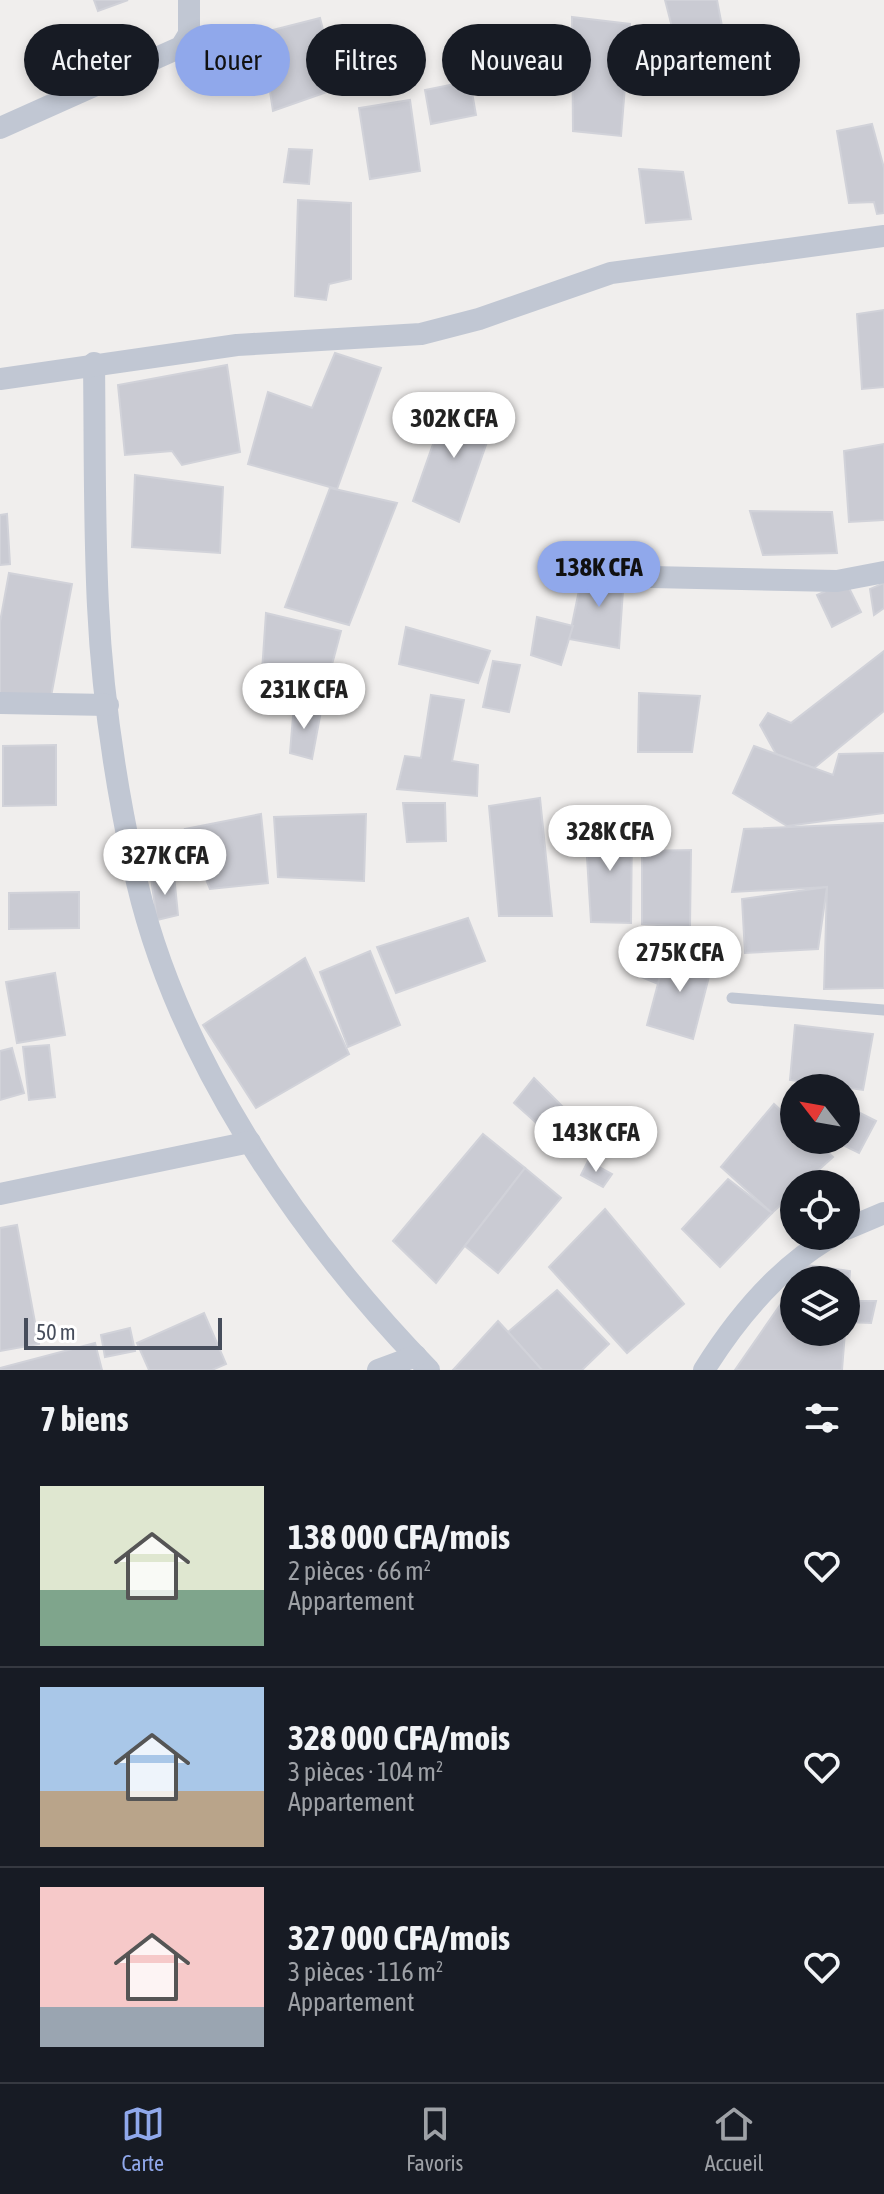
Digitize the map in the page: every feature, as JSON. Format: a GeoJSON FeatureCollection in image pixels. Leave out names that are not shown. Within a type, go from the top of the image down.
{"type":"FeatureCollection","features":[{"type":"Feature","properties":{"kind":"street"},"geometry":{"type":"LineString","coordinates":[[0,128],[181,47],[189,34],[189,0]]}},
{"type":"Feature","properties":{"kind":"street"},"geometry":{"type":"LineString","coordinates":[[0,379],[94,363],[237,345],[421,334],[479,319],[611,273],[884,236]]}},
{"type":"Feature","properties":{"kind":"street"},"geometry":{"type":"LineString","coordinates":[[94,363],[98,607],[108,705],[133,866],[159,952],[198,1051],[250,1142],[321,1243],[422,1363]]}},
{"type":"Feature","properties":{"kind":"street"},"geometry":{"type":"LineString","coordinates":[[652,577],[837,581],[884,572]]}},
{"type":"Feature","properties":{"kind":"street"},"geometry":{"type":"LineString","coordinates":[[0,703],[108,705]]}},
{"type":"Feature","properties":{"kind":"street"},"geometry":{"type":"LineString","coordinates":[[0,1194],[250,1142]]}},
{"type":"Feature","properties":{"kind":"street"},"geometry":{"type":"LineString","coordinates":[[860,1223],[884,1213]]}},
{"type":"Feature","properties":{"kind":"street"},"geometry":{"type":"LineString","coordinates":[[704,1370],[758,1298],[809,1250]]}},
{"type":"Feature","properties":{"kind":"street"},"geometry":{"type":"LineString","coordinates":[[378,1370],[422,1363]]}},
{"type":"Feature","properties":{"kind":"lane"},"geometry":{"type":"LineString","coordinates":[[732,998],[884,1010]]}},
{"type":"Feature","properties":{"kind":"building"},"geometry":{"type":"Polygon","coordinates":[[[94,0],[128,0],[98,11],[94,0]]]}},
{"type":"Feature","properties":{"kind":"building"},"geometry":{"type":"Polygon","coordinates":[[[665,0],[717,0],[722,24],[671,24],[665,0]]]}},
{"type":"Feature","properties":{"kind":"building"},"geometry":{"type":"Polygon","coordinates":[[[572,17],[630,24],[607,24],[607,96],[624,96],[621,136],[573,131],[573,96],[591,96],[591,24],[572,24],[572,17]]]}},
{"type":"Feature","properties":{"kind":"building"},"geometry":{"type":"Polygon","coordinates":[[[320,18],[322,24],[306,24],[306,96],[315,96],[273,111],[271,96],[290,96],[290,26],[320,18]]]}},
{"type":"Feature","properties":{"kind":"building"},"geometry":{"type":"Polygon","coordinates":[[[442,87],[442,96],[473,96],[476,115],[431,124],[426,90],[442,87]]]}},
{"type":"Feature","properties":{"kind":"building"},"geometry":{"type":"Polygon","coordinates":[[[410,100],[420,171],[370,179],[359,108],[410,100]]]}},
{"type":"Feature","properties":{"kind":"building"},"geometry":{"type":"Polygon","coordinates":[[[872,124],[884,168],[884,213],[877,214],[874,202],[849,203],[837,131],[872,124]]]}},
{"type":"Feature","properties":{"kind":"building"},"geometry":{"type":"Polygon","coordinates":[[[289,149],[312,150],[309,184],[284,182],[289,149]]]}},
{"type":"Feature","properties":{"kind":"building"},"geometry":{"type":"Polygon","coordinates":[[[639,169],[683,172],[691,219],[646,223],[639,169]]]}},
{"type":"Feature","properties":{"kind":"building"},"geometry":{"type":"Polygon","coordinates":[[[298,200],[351,203],[351,279],[329,284],[326,300],[295,296],[298,200]]]}},
{"type":"Feature","properties":{"kind":"building"},"geometry":{"type":"Polygon","coordinates":[[[884,310],[884,387],[862,389],[857,314],[884,310]]]}},
{"type":"Feature","properties":{"kind":"building"},"geometry":{"type":"Polygon","coordinates":[[[335,353],[381,368],[337,489],[248,464],[268,392],[312,408],[335,353]]]}},
{"type":"Feature","properties":{"kind":"building"},"geometry":{"type":"Polygon","coordinates":[[[227,365],[240,452],[182,465],[172,451],[125,455],[118,385],[227,365]]]}},
{"type":"Feature","properties":{"kind":"building"},"geometry":{"type":"Polygon","coordinates":[[[450,396],[494,422],[459,522],[413,501],[450,396]]]}},
{"type":"Feature","properties":{"kind":"building"},"geometry":{"type":"Polygon","coordinates":[[[884,444],[884,520],[849,522],[844,451],[884,444]]]}},
{"type":"Feature","properties":{"kind":"building"},"geometry":{"type":"Polygon","coordinates":[[[135,475],[223,487],[220,553],[132,547],[135,475]]]}},
{"type":"Feature","properties":{"kind":"building"},"geometry":{"type":"Polygon","coordinates":[[[330,488],[397,503],[349,625],[285,607],[330,488]]]}},
{"type":"Feature","properties":{"kind":"building"},"geometry":{"type":"Polygon","coordinates":[[[750,511],[832,512],[837,553],[763,555],[750,511]]]}},
{"type":"Feature","properties":{"kind":"building"},"geometry":{"type":"Polygon","coordinates":[[[7,514],[10,564],[0,565],[0,515],[7,514]]]}},
{"type":"Feature","properties":{"kind":"building"},"geometry":{"type":"Polygon","coordinates":[[[584,566],[624,576],[619,648],[569,639],[584,566]]]}},
{"type":"Feature","properties":{"kind":"building"},"geometry":{"type":"Polygon","coordinates":[[[9,573],[72,584],[50,702],[0,693],[0,622],[9,573]]]}},
{"type":"Feature","properties":{"kind":"building"},"geometry":{"type":"Polygon","coordinates":[[[846,582],[861,612],[832,627],[817,595],[846,582]]]}},
{"type":"Feature","properties":{"kind":"building"},"geometry":{"type":"Polygon","coordinates":[[[884,583],[884,608],[874,615],[870,589],[884,583]]]}},
{"type":"Feature","properties":{"kind":"building"},"geometry":{"type":"Polygon","coordinates":[[[266,613],[341,631],[323,698],[261,686],[266,613]]]}},
{"type":"Feature","properties":{"kind":"building"},"geometry":{"type":"Polygon","coordinates":[[[537,617],[573,626],[561,665],[531,655],[537,617]]]}},
{"type":"Feature","properties":{"kind":"building"},"geometry":{"type":"Polygon","coordinates":[[[406,627],[490,651],[478,683],[399,664],[406,627]]]}},
{"type":"Feature","properties":{"kind":"building"},"geometry":{"type":"Polygon","coordinates":[[[884,651],[884,711],[814,768],[776,754],[760,725],[768,713],[791,723],[884,651]]]}},
{"type":"Feature","properties":{"kind":"building"},"geometry":{"type":"Polygon","coordinates":[[[493,661],[520,665],[509,712],[483,707],[493,661]]]}},
{"type":"Feature","properties":{"kind":"building"},"geometry":{"type":"Polygon","coordinates":[[[639,693],[700,696],[692,752],[638,752],[639,693]]]}},
{"type":"Feature","properties":{"kind":"building"},"geometry":{"type":"Polygon","coordinates":[[[431,695],[464,700],[452,761],[478,765],[477,796],[397,789],[405,756],[421,758],[431,695]]]}},
{"type":"Feature","properties":{"kind":"building"},"geometry":{"type":"Polygon","coordinates":[[[294,704],[321,711],[312,759],[290,753],[294,704]]]}},
{"type":"Feature","properties":{"kind":"building"},"geometry":{"type":"Polygon","coordinates":[[[56,745],[56,805],[3,806],[3,746],[56,745]]]}},
{"type":"Feature","properties":{"kind":"building"},"geometry":{"type":"Polygon","coordinates":[[[754,746],[833,775],[839,754],[884,753],[884,813],[787,826],[733,793],[754,746]]]}},
{"type":"Feature","properties":{"kind":"building"},"geometry":{"type":"Polygon","coordinates":[[[540,798],[552,916],[499,916],[489,806],[540,798]]]}},
{"type":"Feature","properties":{"kind":"building"},"geometry":{"type":"Polygon","coordinates":[[[403,803],[445,803],[446,841],[407,842],[403,803]]]}},
{"type":"Feature","properties":{"kind":"building"},"geometry":{"type":"Polygon","coordinates":[[[261,814],[268,883],[210,889],[185,829],[261,814]]]}},
{"type":"Feature","properties":{"kind":"building"},"geometry":{"type":"Polygon","coordinates":[[[366,814],[364,881],[278,877],[274,817],[366,814]]]}},
{"type":"Feature","properties":{"kind":"building"},"geometry":{"type":"Polygon","coordinates":[[[884,823],[884,988],[824,989],[827,887],[732,892],[744,829],[884,823]]]}},
{"type":"Feature","properties":{"kind":"building"},"geometry":{"type":"Polygon","coordinates":[[[585,825],[632,827],[631,923],[591,922],[585,825]]]}},
{"type":"Feature","properties":{"kind":"building"},"geometry":{"type":"Polygon","coordinates":[[[691,850],[690,927],[642,924],[642,851],[691,850]]]}},
{"type":"Feature","properties":{"kind":"building"},"geometry":{"type":"Polygon","coordinates":[[[174,875],[178,915],[157,920],[151,878],[174,875]]]}},
{"type":"Feature","properties":{"kind":"building"},"geometry":{"type":"Polygon","coordinates":[[[827,887],[818,949],[745,953],[742,899],[827,887]]]}},
{"type":"Feature","properties":{"kind":"building"},"geometry":{"type":"Polygon","coordinates":[[[79,892],[79,928],[9,929],[9,893],[79,892]]]}},
{"type":"Feature","properties":{"kind":"building"},"geometry":{"type":"Polygon","coordinates":[[[468,918],[485,961],[396,993],[377,947],[468,918]]]}},
{"type":"Feature","properties":{"kind":"building"},"geometry":{"type":"Polygon","coordinates":[[[647,945],[667,950],[658,984],[641,977],[647,945]]]}},
{"type":"Feature","properties":{"kind":"building"},"geometry":{"type":"Polygon","coordinates":[[[667,950],[713,961],[693,1039],[647,1025],[667,950]]]}},
{"type":"Feature","properties":{"kind":"building"},"geometry":{"type":"Polygon","coordinates":[[[370,951],[400,1025],[348,1047],[320,972],[370,951]]]}},
{"type":"Feature","properties":{"kind":"building"},"geometry":{"type":"Polygon","coordinates":[[[305,958],[349,1054],[256,1108],[203,1025],[305,958]]]}},
{"type":"Feature","properties":{"kind":"building"},"geometry":{"type":"Polygon","coordinates":[[[55,973],[65,1035],[17,1043],[6,982],[55,973]]]}},
{"type":"Feature","properties":{"kind":"building"},"geometry":{"type":"Polygon","coordinates":[[[795,1025],[873,1034],[863,1090],[860,1090],[860,1074],[791,1074],[795,1025]]]}},
{"type":"Feature","properties":{"kind":"building"},"geometry":{"type":"Polygon","coordinates":[[[49,1045],[55,1097],[29,1100],[23,1047],[49,1045]]]}},
{"type":"Feature","properties":{"kind":"building"},"geometry":{"type":"Polygon","coordinates":[[[12,1048],[24,1093],[0,1100],[0,1051],[12,1048]]]}},
{"type":"Feature","properties":{"kind":"building"},"geometry":{"type":"Polygon","coordinates":[[[534,1078],[593,1137],[570,1153],[514,1103],[534,1078]]]}},
{"type":"Feature","properties":{"kind":"building"},"geometry":{"type":"Polygon","coordinates":[[[774,1104],[780,1109],[780,1154],[830,1154],[833,1157],[819,1170],[780,1170],[780,1206],[772,1213],[721,1167],[774,1104]]]}},
{"type":"Feature","properties":{"kind":"building"},"geometry":{"type":"Polygon","coordinates":[[[860,1113],[876,1121],[860,1151],[860,1113]]]}},
{"type":"Feature","properties":{"kind":"building"},"geometry":{"type":"Polygon","coordinates":[[[483,1134],[525,1168],[436,1283],[393,1241],[483,1134]]]}},
{"type":"Feature","properties":{"kind":"building"},"geometry":{"type":"Polygon","coordinates":[[[588,1161],[612,1174],[603,1187],[581,1175],[588,1161]]]}},
{"type":"Feature","properties":{"kind":"building"},"geometry":{"type":"Polygon","coordinates":[[[525,1168],[561,1198],[498,1273],[465,1246],[525,1168]]]}},
{"type":"Feature","properties":{"kind":"building"},"geometry":{"type":"Polygon","coordinates":[[[728,1179],[772,1213],[720,1267],[682,1229],[728,1179]]]}},
{"type":"Feature","properties":{"kind":"building"},"geometry":{"type":"Polygon","coordinates":[[[605,1209],[684,1304],[627,1353],[549,1267],[605,1209]]]}},
{"type":"Feature","properties":{"kind":"building"},"geometry":{"type":"Polygon","coordinates":[[[17,1225],[39,1344],[0,1351],[0,1228],[17,1225]]]}},
{"type":"Feature","properties":{"kind":"building"},"geometry":{"type":"Polygon","coordinates":[[[557,1290],[609,1344],[582,1370],[542,1370],[508,1332],[557,1290]]]}},
{"type":"Feature","properties":{"kind":"building"},"geometry":{"type":"Polygon","coordinates":[[[860,1301],[876,1301],[871,1323],[860,1323],[860,1301]]]}},
{"type":"Feature","properties":{"kind":"building"},"geometry":{"type":"Polygon","coordinates":[[[780,1305],[780,1346],[844,1346],[842,1370],[735,1370],[780,1305]]]}},
{"type":"Feature","properties":{"kind":"building"},"geometry":{"type":"Polygon","coordinates":[[[204,1313],[226,1364],[212,1370],[149,1370],[137,1343],[204,1313]]]}},
{"type":"Feature","properties":{"kind":"building"},"geometry":{"type":"Polygon","coordinates":[[[498,1321],[542,1370],[453,1370],[498,1321]]]}},
{"type":"Feature","properties":{"kind":"building"},"geometry":{"type":"Polygon","coordinates":[[[130,1328],[135,1351],[105,1357],[101,1335],[130,1328]]]}},
{"type":"Feature","properties":{"kind":"building"},"geometry":{"type":"Polygon","coordinates":[[[95,1343],[102,1370],[0,1370],[0,1368],[95,1343]]]}}]}
